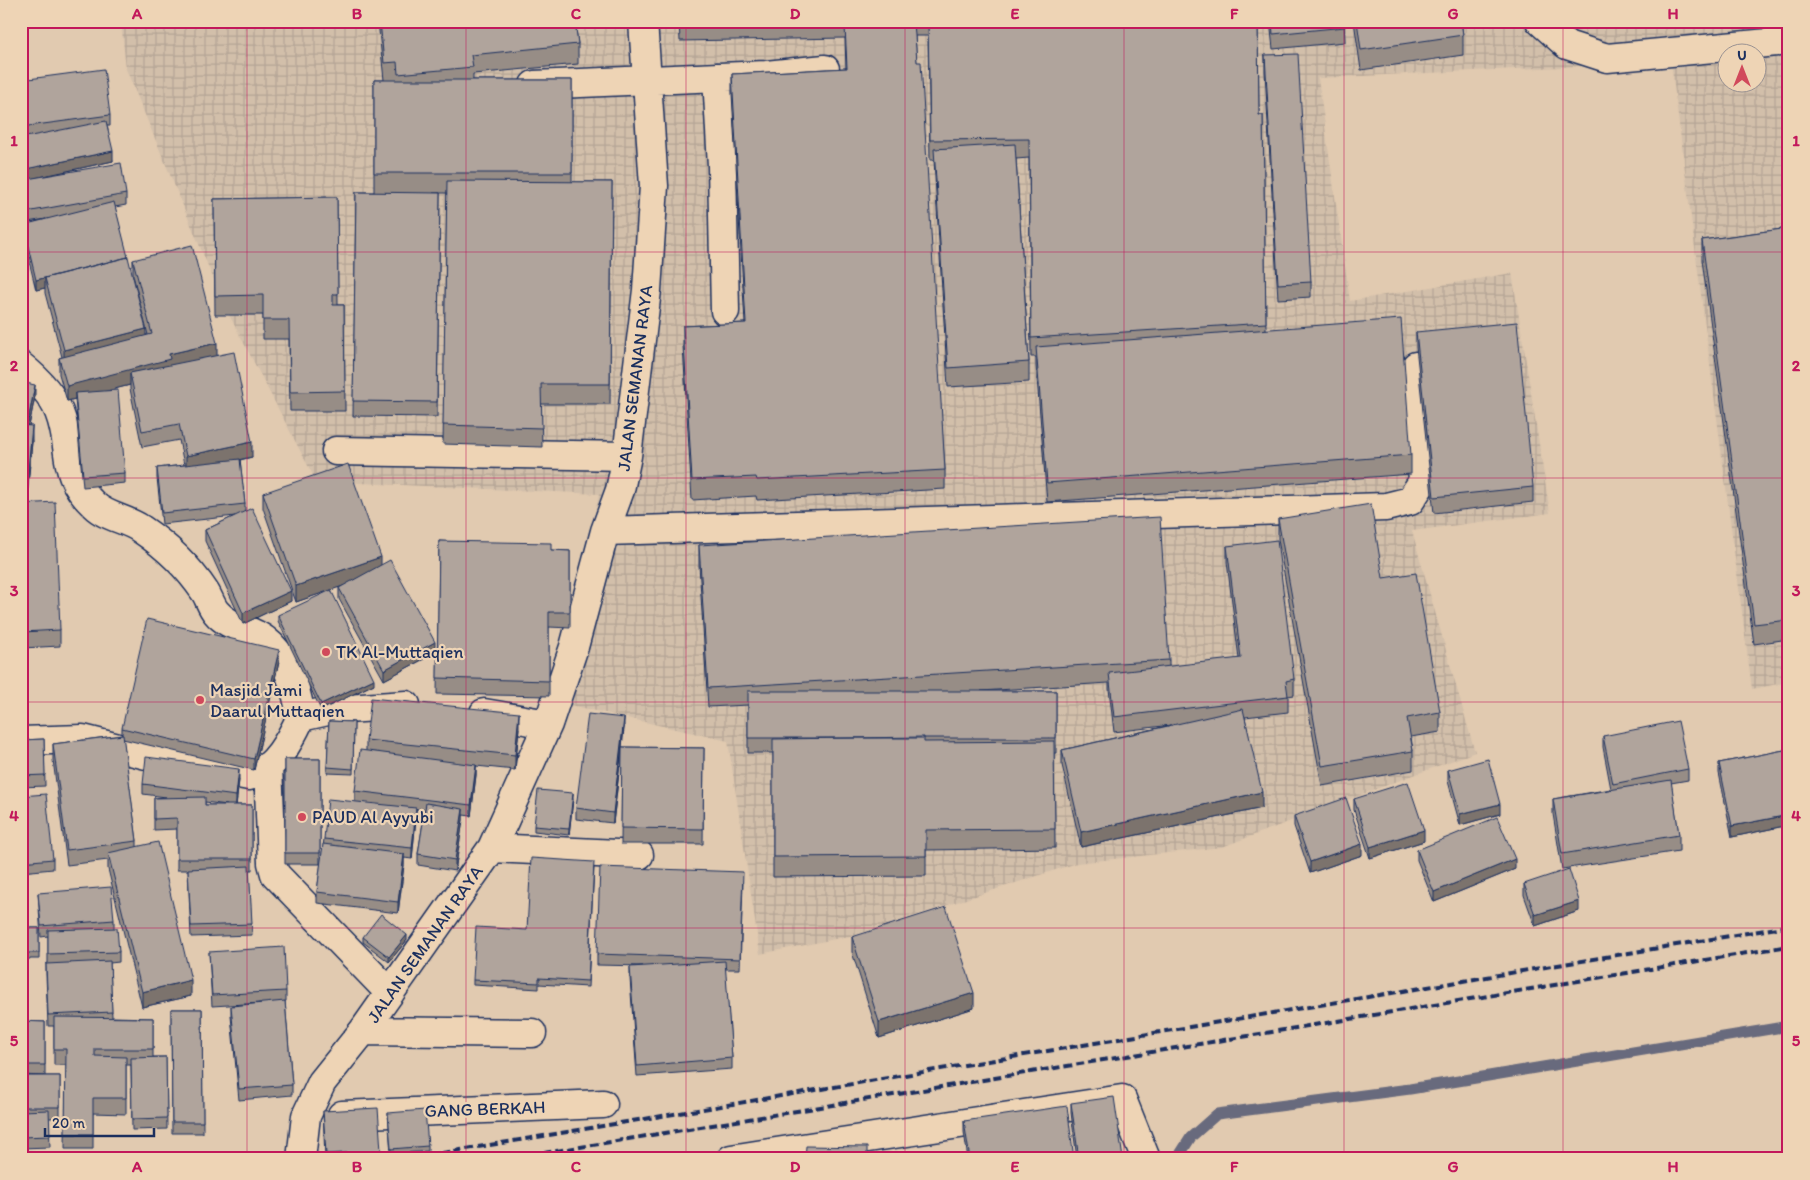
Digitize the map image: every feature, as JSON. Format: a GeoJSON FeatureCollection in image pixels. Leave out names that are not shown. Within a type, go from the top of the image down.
{"type":"FeatureCollection","features":[{"type":"Feature","properties":{"kind":"street","name":"JALAN SEMANAN RAYA"},"geometry":{"type":"LineString","coordinates":[[301,1159],[306,1116],[322,1082],[390,994],[492,848],[548,724],[574,647],[605,531],[620,490],[627,456],[652,232],[654,186],[643,21]]}},
{"type":"Feature","properties":{"kind":"street"},"geometry":{"type":"LineString","coordinates":[[1540,21],[1567,45],[1607,58],[1789,41]]}},
{"type":"Feature","properties":{"kind":"street"},"geometry":{"type":"LineString","coordinates":[[522,86],[717,77],[825,69]]}},
{"type":"Feature","properties":{"kind":"street"},"geometry":{"type":"LineString","coordinates":[[717,77],[722,166],[724,311]]}},
{"type":"Feature","properties":{"kind":"street"},"geometry":{"type":"LineString","coordinates":[[21,366],[51,396],[60,413],[72,476],[81,494],[98,509],[140,528],[185,566],[216,612],[234,626],[265,640],[276,653],[291,677],[301,717],[290,740],[268,766],[256,775],[249,776],[174,762],[83,739],[21,740]]}},
{"type":"Feature","properties":{"kind":"street"},"geometry":{"type":"LineString","coordinates":[[605,531],[1386,507],[1410,501],[1423,482],[1416,366]]}},
{"type":"Feature","properties":{"kind":"street"},"geometry":{"type":"LineString","coordinates":[[336,452],[627,456]]}},
{"type":"Feature","properties":{"kind":"street"},"geometry":{"type":"LineString","coordinates":[[301,717],[332,710],[370,706],[404,705],[432,708]]}},
{"type":"Feature","properties":{"kind":"street"},"geometry":{"type":"LineString","coordinates":[[460,711],[507,715],[548,724]]}},
{"type":"Feature","properties":{"kind":"street"},"geometry":{"type":"LineString","coordinates":[[268,766],[272,863],[275,874],[390,994]]}},
{"type":"Feature","properties":{"kind":"street"},"geometry":{"type":"LineString","coordinates":[[492,848],[639,855]]}},
{"type":"Feature","properties":{"kind":"street"},"geometry":{"type":"LineString","coordinates":[[363,1031],[532,1033]]}},
{"type":"Feature","properties":{"kind":"street"},"geometry":{"type":"LineString","coordinates":[[731,1159],[1122,1099],[1146,1159]]}},
{"type":"Feature","properties":{"kind":"street","name":"GANG BERKAH"},"geometry":{"type":"LineString","coordinates":[[306,1116],[603,1104]]}},
{"type":"Feature","properties":{"kind":"shaded area"},"geometry":{"type":"Polygon","coordinates":[[[121,21],[1789,21],[1789,682],[1752,689],[1671,62],[1318,78],[1350,301],[1512,273],[1550,513],[1412,531],[1475,752],[1222,847],[1077,863],[855,935],[760,954],[728,741],[557,702],[599,494],[316,481],[226,309],[126,69],[121,21]]]}},
{"type":"Feature","properties":{"kind":"building"},"geometry":{"type":"Polygon","coordinates":[[[380,21],[575,21],[578,44],[471,55],[473,67],[398,74],[397,62],[384,63],[380,21]]]}},
{"type":"Feature","properties":{"kind":"building"},"geometry":{"type":"Polygon","coordinates":[[[928,21],[1258,21],[1259,115],[1263,115],[1266,323],[1031,338],[1029,139],[930,140],[928,21]]]}},
{"type":"Feature","properties":{"kind":"building"},"geometry":{"type":"Polygon","coordinates":[[[1272,21],[1344,21],[1345,27],[1273,34],[1272,21]]]}},
{"type":"Feature","properties":{"kind":"building"},"geometry":{"type":"Polygon","coordinates":[[[1357,21],[1461,21],[1463,35],[1361,50],[1357,21]]]}},
{"type":"Feature","properties":{"kind":"building"},"geometry":{"type":"Polygon","coordinates":[[[914,22],[917,62],[921,62],[945,470],[757,480],[756,477],[692,480],[683,326],[746,323],[732,74],[847,68],[845,26],[914,22]]]}},
{"type":"Feature","properties":{"kind":"building"},"geometry":{"type":"Polygon","coordinates":[[[1298,54],[1311,282],[1278,284],[1265,55],[1298,54]]]}},
{"type":"Feature","properties":{"kind":"building"},"geometry":{"type":"Polygon","coordinates":[[[104,69],[110,115],[21,127],[21,80],[104,69]]]}},
{"type":"Feature","properties":{"kind":"building"},"geometry":{"type":"Polygon","coordinates":[[[374,80],[572,80],[572,173],[374,173],[374,80]]]}},
{"type":"Feature","properties":{"kind":"building"},"geometry":{"type":"Polygon","coordinates":[[[106,121],[113,151],[21,170],[21,138],[106,121]]]}},
{"type":"Feature","properties":{"kind":"building"},"geometry":{"type":"Polygon","coordinates":[[[1015,144],[1029,362],[948,368],[934,149],[1015,144]]]}},
{"type":"Feature","properties":{"kind":"building"},"geometry":{"type":"Polygon","coordinates":[[[121,163],[126,194],[21,213],[21,180],[121,163]]]}},
{"type":"Feature","properties":{"kind":"building"},"geometry":{"type":"Polygon","coordinates":[[[447,181],[612,182],[610,384],[541,384],[542,428],[443,425],[447,181]]]}},
{"type":"Feature","properties":{"kind":"building"},"geometry":{"type":"Polygon","coordinates":[[[356,192],[440,193],[437,402],[353,401],[356,192]]]}},
{"type":"Feature","properties":{"kind":"building"},"geometry":{"type":"Polygon","coordinates":[[[337,197],[338,294],[333,294],[333,305],[344,305],[345,391],[290,392],[289,320],[263,320],[263,295],[215,296],[214,199],[337,197]]]}},
{"type":"Feature","properties":{"kind":"building"},"geometry":{"type":"Polygon","coordinates":[[[114,202],[128,257],[36,280],[23,225],[114,202]]]}},
{"type":"Feature","properties":{"kind":"building"},"geometry":{"type":"Polygon","coordinates":[[[1789,228],[1789,620],[1754,624],[1702,240],[1789,228]]]}},
{"type":"Feature","properties":{"kind":"building"},"geometry":{"type":"Polygon","coordinates":[[[192,245],[217,343],[169,354],[170,359],[67,386],[59,358],[152,334],[133,260],[192,245]]]}},
{"type":"Feature","properties":{"kind":"building"},"geometry":{"type":"Polygon","coordinates":[[[128,257],[146,329],[64,350],[45,278],[128,257]]]}},
{"type":"Feature","properties":{"kind":"building"},"geometry":{"type":"Polygon","coordinates":[[[1401,319],[1411,455],[1047,483],[1036,347],[1401,319]]]}},
{"type":"Feature","properties":{"kind":"building"},"geometry":{"type":"Polygon","coordinates":[[[1517,322],[1533,487],[1434,497],[1416,332],[1517,322]]]}},
{"type":"Feature","properties":{"kind":"building"},"geometry":{"type":"Polygon","coordinates":[[[234,352],[252,442],[186,456],[179,424],[142,431],[130,373],[234,352]]]}},
{"type":"Feature","properties":{"kind":"building"},"geometry":{"type":"Polygon","coordinates":[[[21,382],[35,385],[27,426],[21,425],[21,382]]]}},
{"type":"Feature","properties":{"kind":"building"},"geometry":{"type":"Polygon","coordinates":[[[118,390],[125,473],[83,476],[75,393],[118,390]]]}},
{"type":"Feature","properties":{"kind":"building"},"geometry":{"type":"Polygon","coordinates":[[[21,425],[32,426],[26,492],[21,492],[21,425]]]}},
{"type":"Feature","properties":{"kind":"building"},"geometry":{"type":"Polygon","coordinates":[[[240,459],[245,504],[162,513],[157,468],[240,459]]]}},
{"type":"Feature","properties":{"kind":"building"},"geometry":{"type":"Polygon","coordinates":[[[348,464],[381,557],[296,586],[263,493],[348,464]]]}},
{"type":"Feature","properties":{"kind":"building"},"geometry":{"type":"Polygon","coordinates":[[[55,502],[60,630],[22,632],[23,651],[21,651],[21,504],[55,502]]]}},
{"type":"Feature","properties":{"kind":"building"},"geometry":{"type":"Polygon","coordinates":[[[1371,504],[1383,578],[1416,573],[1440,712],[1407,718],[1413,751],[1322,766],[1278,519],[1371,504]]]}},
{"type":"Feature","properties":{"kind":"building"},"geometry":{"type":"Polygon","coordinates":[[[252,508],[291,591],[243,613],[205,530],[252,508]]]}},
{"type":"Feature","properties":{"kind":"building"},"geometry":{"type":"Polygon","coordinates":[[[1160,517],[1169,660],[708,688],[699,545],[1160,517]]]}},
{"type":"Feature","properties":{"kind":"building"},"geometry":{"type":"Polygon","coordinates":[[[1277,540],[1294,679],[1286,681],[1288,696],[1114,717],[1109,673],[1241,658],[1227,546],[1277,540]]]}},
{"type":"Feature","properties":{"kind":"building"},"geometry":{"type":"Polygon","coordinates":[[[439,541],[551,543],[551,550],[570,551],[570,612],[549,612],[549,681],[437,678],[439,541]]]}},
{"type":"Feature","properties":{"kind":"building"},"geometry":{"type":"Polygon","coordinates":[[[390,560],[435,642],[384,670],[339,588],[390,560]]]}},
{"type":"Feature","properties":{"kind":"building","name":"TK Al-Muttaqien"},"geometry":{"type":"Polygon","coordinates":[[[331,590],[374,679],[321,704],[278,615],[331,590]]]}},
{"type":"Feature","properties":{"kind":"building","name":"Masjid Jami Daarul Muttaqien"},"geometry":{"type":"Polygon","coordinates":[[[147,619],[279,650],[254,759],[122,728],[147,619]]]}},
{"type":"Feature","properties":{"kind":"building"},"geometry":{"type":"Polygon","coordinates":[[[748,691],[1056,691],[1056,738],[748,738],[748,691]]]}},
{"type":"Feature","properties":{"kind":"building"},"geometry":{"type":"Polygon","coordinates":[[[371,698],[519,713],[515,755],[366,740],[371,698]]]}},
{"type":"Feature","properties":{"kind":"building"},"geometry":{"type":"Polygon","coordinates":[[[1243,709],[1262,792],[1081,832],[1062,750],[1243,709]]]}},
{"type":"Feature","properties":{"kind":"building"},"geometry":{"type":"Polygon","coordinates":[[[588,714],[624,718],[613,813],[576,808],[588,714]]]}},
{"type":"Feature","properties":{"kind":"building"},"geometry":{"type":"Polygon","coordinates":[[[329,721],[354,722],[353,769],[327,767],[329,721]]]}},
{"type":"Feature","properties":{"kind":"building"},"geometry":{"type":"Polygon","coordinates":[[[1678,721],[1688,769],[1613,784],[1603,736],[1678,721]]]}},
{"type":"Feature","properties":{"kind":"building"},"geometry":{"type":"Polygon","coordinates":[[[123,735],[137,841],[67,850],[53,744],[123,735]]]}},
{"type":"Feature","properties":{"kind":"building"},"geometry":{"type":"Polygon","coordinates":[[[924,737],[924,742],[1054,741],[1055,829],[926,830],[926,856],[773,857],[773,739],[924,737]]]}},
{"type":"Feature","properties":{"kind":"building"},"geometry":{"type":"Polygon","coordinates":[[[44,739],[45,775],[21,776],[21,740],[44,739]]]}},
{"type":"Feature","properties":{"kind":"building"},"geometry":{"type":"Polygon","coordinates":[[[622,747],[704,748],[703,829],[621,828],[622,747]]]}},
{"type":"Feature","properties":{"kind":"building"},"geometry":{"type":"Polygon","coordinates":[[[1789,749],[1789,815],[1732,826],[1719,763],[1789,749]]]}},
{"type":"Feature","properties":{"kind":"building"},"geometry":{"type":"Polygon","coordinates":[[[360,750],[476,765],[471,805],[355,791],[360,750]]]}},
{"type":"Feature","properties":{"kind":"building"},"geometry":{"type":"Polygon","coordinates":[[[146,757],[239,769],[236,796],[143,784],[146,757]]]}},
{"type":"Feature","properties":{"kind":"building","name":"PAUD Al Ayyubi"},"geometry":{"type":"Polygon","coordinates":[[[285,759],[320,759],[320,853],[285,853],[285,759]]]}},
{"type":"Feature","properties":{"kind":"building"},"geometry":{"type":"Polygon","coordinates":[[[1488,759],[1500,804],[1460,814],[1448,770],[1488,759]]]}},
{"type":"Feature","properties":{"kind":"building"},"geometry":{"type":"Polygon","coordinates":[[[1671,780],[1679,835],[1562,854],[1553,799],[1671,780]]]}},
{"type":"Feature","properties":{"kind":"building"},"geometry":{"type":"Polygon","coordinates":[[[1408,782],[1424,830],[1370,847],[1354,799],[1408,782]]]}},
{"type":"Feature","properties":{"kind":"building"},"geometry":{"type":"Polygon","coordinates":[[[538,790],[573,793],[569,829],[534,826],[538,790]]]}},
{"type":"Feature","properties":{"kind":"building"},"geometry":{"type":"Polygon","coordinates":[[[46,794],[53,859],[21,862],[21,796],[46,794]]]}},
{"type":"Feature","properties":{"kind":"building"},"geometry":{"type":"Polygon","coordinates":[[[205,797],[205,805],[252,805],[252,859],[177,859],[177,818],[154,819],[154,798],[205,797]]]}},
{"type":"Feature","properties":{"kind":"building"},"geometry":{"type":"Polygon","coordinates":[[[1346,798],[1362,844],[1310,862],[1294,816],[1346,798]]]}},
{"type":"Feature","properties":{"kind":"building"},"geometry":{"type":"Polygon","coordinates":[[[328,799],[416,808],[412,848],[324,839],[328,799]]]}},
{"type":"Feature","properties":{"kind":"building"},"geometry":{"type":"Polygon","coordinates":[[[426,803],[463,809],[455,860],[418,854],[426,803]]]}},
{"type":"Feature","properties":{"kind":"building"},"geometry":{"type":"Polygon","coordinates":[[[1497,817],[1515,859],[1434,892],[1417,850],[1497,817]]]}},
{"type":"Feature","properties":{"kind":"building"},"geometry":{"type":"Polygon","coordinates":[[[158,842],[191,980],[142,992],[108,853],[158,842]]]}},
{"type":"Feature","properties":{"kind":"building"},"geometry":{"type":"Polygon","coordinates":[[[323,844],[404,854],[398,902],[317,892],[323,844]]]}},
{"type":"Feature","properties":{"kind":"building"},"geometry":{"type":"Polygon","coordinates":[[[531,858],[594,862],[588,981],[539,978],[539,983],[473,980],[476,927],[527,930],[531,858]]]}},
{"type":"Feature","properties":{"kind":"building"},"geometry":{"type":"Polygon","coordinates":[[[249,866],[252,924],[191,926],[188,869],[249,866]]]}},
{"type":"Feature","properties":{"kind":"building"},"geometry":{"type":"Polygon","coordinates":[[[600,867],[743,872],[740,959],[597,954],[600,867]]]}},
{"type":"Feature","properties":{"kind":"building"},"geometry":{"type":"Polygon","coordinates":[[[1569,869],[1579,901],[1535,915],[1524,884],[1569,869]]]}},
{"type":"Feature","properties":{"kind":"building"},"geometry":{"type":"Polygon","coordinates":[[[111,887],[114,920],[41,926],[38,893],[111,887]]]}},
{"type":"Feature","properties":{"kind":"building"},"geometry":{"type":"Polygon","coordinates":[[[21,893],[25,893],[26,924],[21,925],[21,893]]]}},
{"type":"Feature","properties":{"kind":"building"},"geometry":{"type":"Polygon","coordinates":[[[946,907],[974,993],[879,1022],[852,937],[946,907]]]}},
{"type":"Feature","properties":{"kind":"building"},"geometry":{"type":"Polygon","coordinates":[[[381,914],[407,935],[389,957],[363,937],[381,914]]]}},
{"type":"Feature","properties":{"kind":"building"},"geometry":{"type":"Polygon","coordinates":[[[21,928],[39,928],[39,953],[21,953],[21,928]]]}},
{"type":"Feature","properties":{"kind":"building"},"geometry":{"type":"Polygon","coordinates":[[[117,928],[119,952],[48,954],[48,930],[117,928]]]}},
{"type":"Feature","properties":{"kind":"building"},"geometry":{"type":"Polygon","coordinates":[[[284,947],[286,991],[212,995],[209,952],[284,947]]]}},
{"type":"Feature","properties":{"kind":"building"},"geometry":{"type":"Polygon","coordinates":[[[110,961],[112,1012],[48,1015],[46,964],[110,961]]]}},
{"type":"Feature","properties":{"kind":"building"},"geometry":{"type":"Polygon","coordinates":[[[725,961],[732,1058],[637,1066],[630,967],[725,961]]]}},
{"type":"Feature","properties":{"kind":"building"},"geometry":{"type":"Polygon","coordinates":[[[285,1001],[292,1085],[239,1089],[231,1006],[285,1001]]]}},
{"type":"Feature","properties":{"kind":"building"},"geometry":{"type":"Polygon","coordinates":[[[171,1009],[202,1009],[203,1122],[172,1122],[171,1009]]]}},
{"type":"Feature","properties":{"kind":"building"},"geometry":{"type":"Polygon","coordinates":[[[54,1017],[153,1018],[153,1049],[95,1049],[95,1056],[126,1057],[126,1098],[93,1098],[93,1134],[65,1134],[66,1049],[54,1049],[54,1017]]]}},
{"type":"Feature","properties":{"kind":"building"},"geometry":{"type":"Polygon","coordinates":[[[21,1021],[45,1022],[45,1065],[21,1065],[21,1021]]]}},
{"type":"Feature","properties":{"kind":"building"},"geometry":{"type":"Polygon","coordinates":[[[166,1057],[167,1118],[132,1119],[131,1058],[166,1057]]]}},
{"type":"Feature","properties":{"kind":"building"},"geometry":{"type":"Polygon","coordinates":[[[21,1076],[60,1076],[60,1107],[21,1107],[21,1076]]]}},
{"type":"Feature","properties":{"kind":"building"},"geometry":{"type":"Polygon","coordinates":[[[1114,1097],[1123,1159],[1079,1159],[1071,1103],[1114,1097]]]}},
{"type":"Feature","properties":{"kind":"building"},"geometry":{"type":"Polygon","coordinates":[[[1067,1106],[1074,1159],[970,1159],[964,1121],[1067,1106]]]}},
{"type":"Feature","properties":{"kind":"building"},"geometry":{"type":"Polygon","coordinates":[[[378,1108],[381,1151],[326,1154],[323,1111],[378,1108]]]}},
{"type":"Feature","properties":{"kind":"building"},"geometry":{"type":"Polygon","coordinates":[[[49,1110],[50,1136],[21,1137],[21,1111],[49,1110]]]}},
{"type":"Feature","properties":{"kind":"building"},"geometry":{"type":"Polygon","coordinates":[[[425,1110],[428,1146],[391,1149],[388,1113],[425,1110]]]}},
{"type":"Feature","properties":{"kind":"building"},"geometry":{"type":"Polygon","coordinates":[[[806,1146],[867,1147],[867,1159],[805,1159],[806,1146]]]}},
{"type":"Feature","properties":{"kind":"waterway"},"geometry":{"type":"LineString","coordinates":[[1177,1159],[1191,1137],[1217,1114],[1410,1089],[1789,1026]]}},
{"type":"Feature","properties":{"kind":"railway"},"geometry":{"type":"LineString","coordinates":[[407,1159],[1789,926]]}},
{"type":"Feature","properties":{"kind":"railway"},"geometry":{"type":"LineString","coordinates":[[508,1159],[1789,946]]}},
{"type":"Feature","properties":{"kind":"place","name":"TK Al-Muttaqien"},"geometry":{"type":"Point","coordinates":[326,652]}},
{"type":"Feature","properties":{"kind":"place","name":"Masjid Jami Daarul Muttaqien"},"geometry":{"type":"Point","coordinates":[200,700]}},
{"type":"Feature","properties":{"kind":"place","name":"PAUD Al Ayyubi"},"geometry":{"type":"Point","coordinates":[302,817]}}]}
